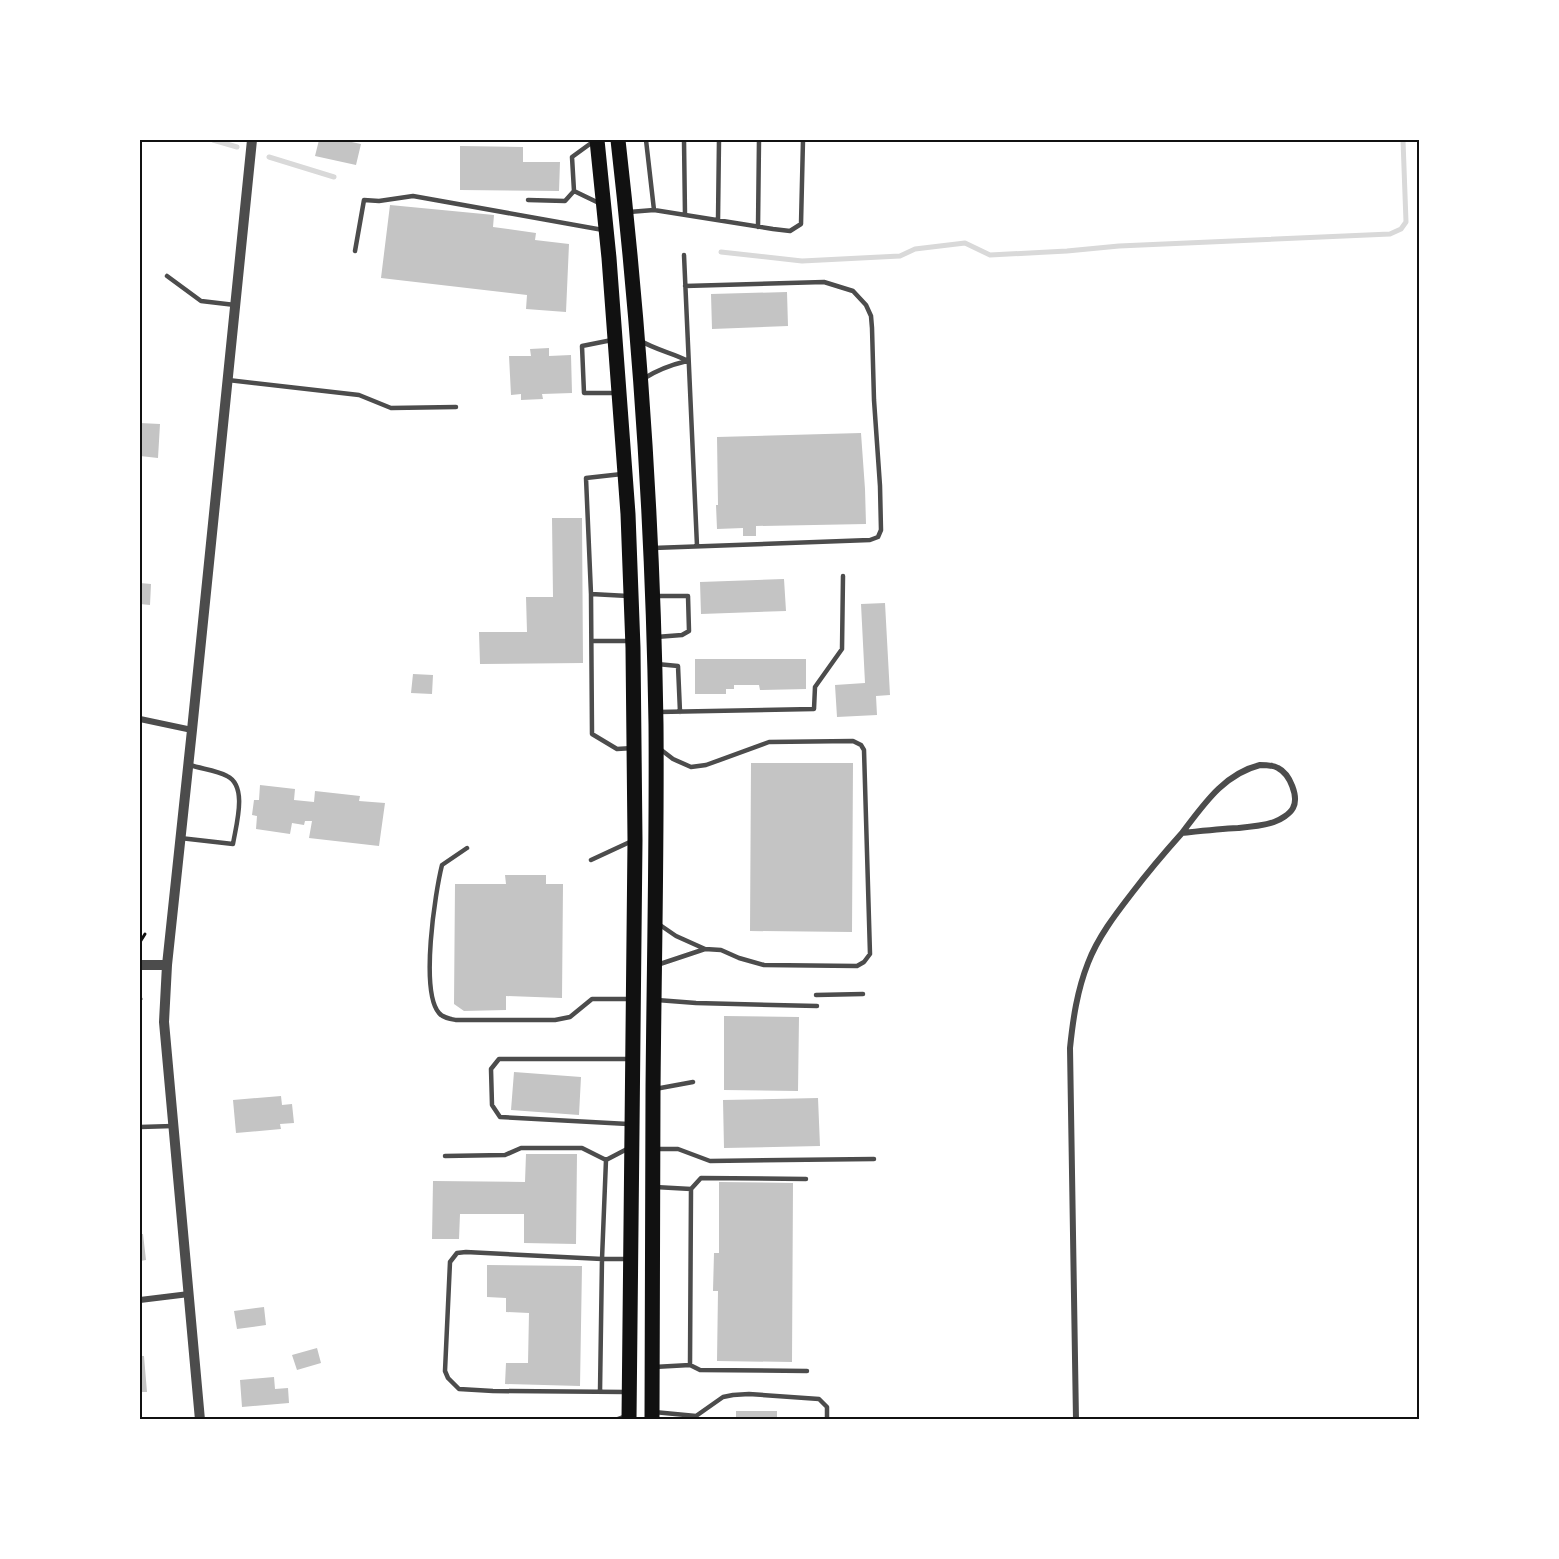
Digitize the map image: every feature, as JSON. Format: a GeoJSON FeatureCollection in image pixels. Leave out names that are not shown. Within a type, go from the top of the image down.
{"type":"FeatureCollection","features":[{"type":"Feature","properties":{"kind":"main road"},"geometry":{"type":"LineString","coordinates":[[596,140],[607,230],[625,474],[633,641],[634,840],[629,1392],[624,1418]]}},
{"type":"Feature","properties":{"kind":"main road"},"geometry":{"type":"LineString","coordinates":[[618,140],[640,380],[654,664],[656,922],[652,1416]]}},
{"type":"Feature","properties":{"kind":"street"},"geometry":{"type":"LineString","coordinates":[[201,1419],[164,1022],[167,965],[252,140]]}},
{"type":"Feature","properties":{"kind":"street"},"geometry":{"type":"LineString","coordinates":[[140,719],[192,730]]}},
{"type":"Feature","properties":{"kind":"street"},"geometry":{"type":"LineString","coordinates":[[1076,1419],[1070,1048],[1073,1015],[1080,988],[1098,941],[1110,922],[1207,800],[1230,779],[1247,768],[1269,765],[1280,768],[1288,776],[1294,797],[1293,808],[1276,822],[1182,833]]}},
{"type":"Feature","properties":{"kind":"street"},"geometry":{"type":"LineString","coordinates":[[140,965],[167,965]]}},
{"type":"Feature","properties":{"kind":"street"},"geometry":{"type":"LineString","coordinates":[[140,1300],[190,1294]]}},
{"type":"Feature","properties":{"kind":"lane"},"geometry":{"type":"LineString","coordinates":[[528,200],[565,201],[574,191],[572,157],[596,140]]}},
{"type":"Feature","properties":{"kind":"lane"},"geometry":{"type":"LineString","coordinates":[[646,140],[654,210]]}},
{"type":"Feature","properties":{"kind":"lane"},"geometry":{"type":"LineString","coordinates":[[684,140],[685,215]]}},
{"type":"Feature","properties":{"kind":"lane"},"geometry":{"type":"LineString","coordinates":[[718,220],[719,140]]}},
{"type":"Feature","properties":{"kind":"lane"},"geometry":{"type":"LineString","coordinates":[[758,227],[759,140]]}},
{"type":"Feature","properties":{"kind":"lane"},"geometry":{"type":"LineString","coordinates":[[626,212],[654,210],[790,231],[801,224],[803,140]]}},
{"type":"Feature","properties":{"kind":"lane"},"geometry":{"type":"LineString","coordinates":[[574,191],[604,205]]}},
{"type":"Feature","properties":{"kind":"lane"},"geometry":{"type":"LineString","coordinates":[[355,251],[364,200],[379,201],[413,196],[607,230]]}},
{"type":"Feature","properties":{"kind":"lane"},"geometry":{"type":"LineString","coordinates":[[684,255],[697,546]]}},
{"type":"Feature","properties":{"kind":"lane"},"geometry":{"type":"LineString","coordinates":[[167,276],[201,301],[235,305]]}},
{"type":"Feature","properties":{"kind":"lane"},"geometry":{"type":"LineString","coordinates":[[650,548],[870,540],[878,537],[881,530],[872,328],[871,316],[866,305],[854,291],[824,282],[685,286]]}},
{"type":"Feature","properties":{"kind":"lane"},"geometry":{"type":"LineString","coordinates":[[615,339],[582,346],[584,393],[619,393]]}},
{"type":"Feature","properties":{"kind":"lane"},"geometry":{"type":"LineString","coordinates":[[637,339],[688,361]]}},
{"type":"Feature","properties":{"kind":"lane"},"geometry":{"type":"LineString","coordinates":[[640,380],[671,364],[688,361]]}},
{"type":"Feature","properties":{"kind":"lane"},"geometry":{"type":"LineString","coordinates":[[228,380],[359,395],[391,408],[456,408]]}},
{"type":"Feature","properties":{"kind":"lane"},"geometry":{"type":"LineString","coordinates":[[625,474],[586,478],[591,594],[592,734],[617,749],[634,748]]}},
{"type":"Feature","properties":{"kind":"lane"},"geometry":{"type":"LineString","coordinates":[[655,712],[814,709],[815,687],[842,650],[843,576]]}},
{"type":"Feature","properties":{"kind":"lane"},"geometry":{"type":"LineString","coordinates":[[591,594],[631,596]]}},
{"type":"Feature","properties":{"kind":"lane"},"geometry":{"type":"LineString","coordinates":[[652,596],[688,596],[689,631],[682,635],[653,637]]}},
{"type":"Feature","properties":{"kind":"lane"},"geometry":{"type":"LineString","coordinates":[[592,641],[633,641]]}},
{"type":"Feature","properties":{"kind":"lane"},"geometry":{"type":"LineString","coordinates":[[654,664],[678,666],[680,712]]}},
{"type":"Feature","properties":{"kind":"lane"},"geometry":{"type":"LineString","coordinates":[[656,745],[673,759],[691,767],[706,765],[769,742],[853,741],[861,745],[864,750],[870,954],[864,962],[857,966],[764,965],[721,950],[705,949],[676,936],[656,922]]}},
{"type":"Feature","properties":{"kind":"lane"},"geometry":{"type":"LineString","coordinates":[[180,838],[233,844],[240,798],[237,787],[229,776],[188,765]]}},
{"type":"Feature","properties":{"kind":"lane"},"geometry":{"type":"LineString","coordinates":[[591,860],[634,840]]}},
{"type":"Feature","properties":{"kind":"lane"},"geometry":{"type":"LineString","coordinates":[[467,848],[442,865],[437,884],[431,931],[430,972],[433,1001],[439,1013],[456,1020],[555,1020],[570,1017],[592,999],[633,999]]}},
{"type":"Feature","properties":{"kind":"lane"},"geometry":{"type":"LineString","coordinates":[[655,966],[705,949]]}},
{"type":"Feature","properties":{"kind":"lane"},"geometry":{"type":"LineString","coordinates":[[816,995],[863,994]]}},
{"type":"Feature","properties":{"kind":"lane"},"geometry":{"type":"LineString","coordinates":[[655,1000],[817,1006]]}},
{"type":"Feature","properties":{"kind":"lane"},"geometry":{"type":"LineString","coordinates":[[632,1059],[499,1059],[491,1069],[492,1105],[500,1117],[632,1125]]}},
{"type":"Feature","properties":{"kind":"lane"},"geometry":{"type":"LineString","coordinates":[[653,1089],[693,1082]]}},
{"type":"Feature","properties":{"kind":"lane"},"geometry":{"type":"LineString","coordinates":[[140,1127],[174,1126]]}},
{"type":"Feature","properties":{"kind":"lane"},"geometry":{"type":"LineString","coordinates":[[606,1160],[631,1147]]}},
{"type":"Feature","properties":{"kind":"lane"},"geometry":{"type":"LineString","coordinates":[[445,1156],[505,1155],[521,1148],[582,1148],[606,1160]]}},
{"type":"Feature","properties":{"kind":"lane"},"geometry":{"type":"LineString","coordinates":[[653,1149],[678,1149],[710,1161],[874,1159]]}},
{"type":"Feature","properties":{"kind":"lane"},"geometry":{"type":"LineString","coordinates":[[600,1392],[606,1160]]}},
{"type":"Feature","properties":{"kind":"lane"},"geometry":{"type":"LineString","coordinates":[[690,1365],[691,1189],[701,1178],[806,1179]]}},
{"type":"Feature","properties":{"kind":"lane"},"geometry":{"type":"LineString","coordinates":[[653,1187],[691,1189]]}},
{"type":"Feature","properties":{"kind":"lane"},"geometry":{"type":"LineString","coordinates":[[629,1392],[459,1389],[448,1378],[445,1371],[450,1262],[457,1253],[602,1259],[630,1258]]}},
{"type":"Feature","properties":{"kind":"lane"},"geometry":{"type":"LineString","coordinates":[[651,1367],[690,1365],[700,1370],[807,1371]]}},
{"type":"Feature","properties":{"kind":"lane"},"geometry":{"type":"LineString","coordinates":[[652,1416],[696,1418],[723,1397],[749,1394],[819,1399],[827,1407],[827,1419]]}},
{"type":"Feature","properties":{"kind":"path"},"geometry":{"type":"LineString","coordinates":[[140,942],[145,933]]}},
{"type":"Feature","properties":{"kind":"building"},"geometry":{"type":"Polygon","coordinates":[[[319,140],[347,140],[361,144],[356,165],[315,156],[319,140]]]}},
{"type":"Feature","properties":{"kind":"building"},"geometry":{"type":"Polygon","coordinates":[[[460,146],[523,147],[523,162],[560,162],[559,191],[460,190],[460,146]]]}},
{"type":"Feature","properties":{"kind":"building"},"geometry":{"type":"Polygon","coordinates":[[[390,205],[494,215],[493,227],[536,233],[535,240],[569,244],[566,312],[526,309],[527,295],[381,278],[390,205]]]}},
{"type":"Feature","properties":{"kind":"building"},"geometry":{"type":"Polygon","coordinates":[[[787,292],[788,326],[712,329],[711,294],[787,292]]]}},
{"type":"Feature","properties":{"kind":"building"},"geometry":{"type":"Polygon","coordinates":[[[549,348],[549,356],[571,355],[572,393],[542,394],[543,399],[521,400],[521,394],[511,395],[509,356],[531,356],[530,349],[549,348]]]}},
{"type":"Feature","properties":{"kind":"building"},"geometry":{"type":"Polygon","coordinates":[[[140,423],[160,424],[158,458],[140,456],[140,423]]]}},
{"type":"Feature","properties":{"kind":"building"},"geometry":{"type":"Polygon","coordinates":[[[861,433],[866,524],[756,526],[756,536],[743,536],[743,528],[717,529],[717,437],[861,433]]]}},
{"type":"Feature","properties":{"kind":"building"},"geometry":{"type":"Polygon","coordinates":[[[552,518],[582,518],[583,663],[480,664],[479,632],[527,632],[526,597],[553,597],[552,518]]]}},
{"type":"Feature","properties":{"kind":"building"},"geometry":{"type":"Polygon","coordinates":[[[784,579],[786,611],[701,614],[700,582],[784,579]]]}},
{"type":"Feature","properties":{"kind":"building"},"geometry":{"type":"Polygon","coordinates":[[[140,583],[151,584],[150,605],[140,604],[140,583]]]}},
{"type":"Feature","properties":{"kind":"building"},"geometry":{"type":"Polygon","coordinates":[[[885,603],[890,695],[876,696],[877,715],[837,717],[835,685],[865,683],[861,604],[885,603]]]}},
{"type":"Feature","properties":{"kind":"building"},"geometry":{"type":"Polygon","coordinates":[[[695,659],[806,659],[806,689],[760,690],[759,685],[734,685],[734,689],[726,689],[726,694],[695,694],[695,659]]]}},
{"type":"Feature","properties":{"kind":"building"},"geometry":{"type":"Polygon","coordinates":[[[413,674],[433,675],[432,694],[411,693],[413,674]]]}},
{"type":"Feature","properties":{"kind":"building"},"geometry":{"type":"Polygon","coordinates":[[[751,763],[853,763],[852,932],[750,931],[751,763]]]}},
{"type":"Feature","properties":{"kind":"building"},"geometry":{"type":"Polygon","coordinates":[[[260,785],[295,789],[294,800],[314,802],[315,791],[360,796],[359,801],[385,803],[379,846],[309,838],[312,821],[305,821],[304,825],[292,823],[290,834],[256,829],[257,816],[252,815],[254,800],[259,800],[260,785]]]}},
{"type":"Feature","properties":{"kind":"building"},"geometry":{"type":"Polygon","coordinates":[[[505,875],[546,875],[546,884],[563,884],[562,998],[506,996],[506,1010],[464,1011],[454,1004],[455,884],[506,884],[505,875]]]}},
{"type":"Feature","properties":{"kind":"building"},"geometry":{"type":"Polygon","coordinates":[[[724,1016],[799,1017],[798,1091],[724,1090],[724,1016]]]}},
{"type":"Feature","properties":{"kind":"building"},"geometry":{"type":"Polygon","coordinates":[[[514,1072],[581,1077],[579,1115],[511,1110],[514,1072]]]}},
{"type":"Feature","properties":{"kind":"building"},"geometry":{"type":"Polygon","coordinates":[[[281,1096],[282,1105],[292,1104],[294,1123],[280,1124],[281,1129],[236,1133],[233,1100],[281,1096]]]}},
{"type":"Feature","properties":{"kind":"building"},"geometry":{"type":"Polygon","coordinates":[[[818,1098],[820,1146],[724,1148],[723,1100],[818,1098]]]}},
{"type":"Feature","properties":{"kind":"building"},"geometry":{"type":"Polygon","coordinates":[[[526,1154],[577,1154],[576,1244],[524,1243],[524,1214],[460,1214],[459,1239],[432,1239],[433,1181],[525,1182],[526,1154]]]}},
{"type":"Feature","properties":{"kind":"building"},"geometry":{"type":"Polygon","coordinates":[[[719,1182],[793,1183],[792,1362],[717,1361],[718,1291],[713,1291],[714,1253],[719,1253],[719,1182]]]}},
{"type":"Feature","properties":{"kind":"building"},"geometry":{"type":"Polygon","coordinates":[[[140,1234],[143,1234],[146,1260],[140,1261],[140,1234]]]}},
{"type":"Feature","properties":{"kind":"building"},"geometry":{"type":"Polygon","coordinates":[[[487,1265],[582,1266],[580,1386],[505,1384],[506,1363],[528,1363],[529,1313],[506,1312],[506,1298],[487,1297],[487,1265]]]}},
{"type":"Feature","properties":{"kind":"building"},"geometry":{"type":"Polygon","coordinates":[[[264,1307],[266,1325],[237,1329],[234,1311],[264,1307]]]}},
{"type":"Feature","properties":{"kind":"building"},"geometry":{"type":"Polygon","coordinates":[[[317,1348],[321,1363],[297,1370],[292,1355],[317,1348]]]}},
{"type":"Feature","properties":{"kind":"building"},"geometry":{"type":"Polygon","coordinates":[[[140,1356],[144,1356],[147,1392],[140,1392],[140,1356]]]}},
{"type":"Feature","properties":{"kind":"building"},"geometry":{"type":"Polygon","coordinates":[[[274,1377],[275,1389],[288,1388],[289,1403],[242,1407],[240,1380],[274,1377]]]}},
{"type":"Feature","properties":{"kind":"building"},"geometry":{"type":"Polygon","coordinates":[[[736,1411],[777,1411],[777,1420],[736,1420],[736,1411]]]}},
{"type":"Feature","properties":{"kind":"waterway"},"geometry":{"type":"LineString","coordinates":[[213,140],[237,147]]}},
{"type":"Feature","properties":{"kind":"waterway"},"geometry":{"type":"LineString","coordinates":[[721,252],[802,261],[900,256],[915,249],[965,243],[990,255],[1119,246],[1390,234],[1401,229],[1406,222],[1403,140]]}},
{"type":"Feature","properties":{"kind":"waterway"},"geometry":{"type":"LineString","coordinates":[[269,157],[334,177]]}}]}
